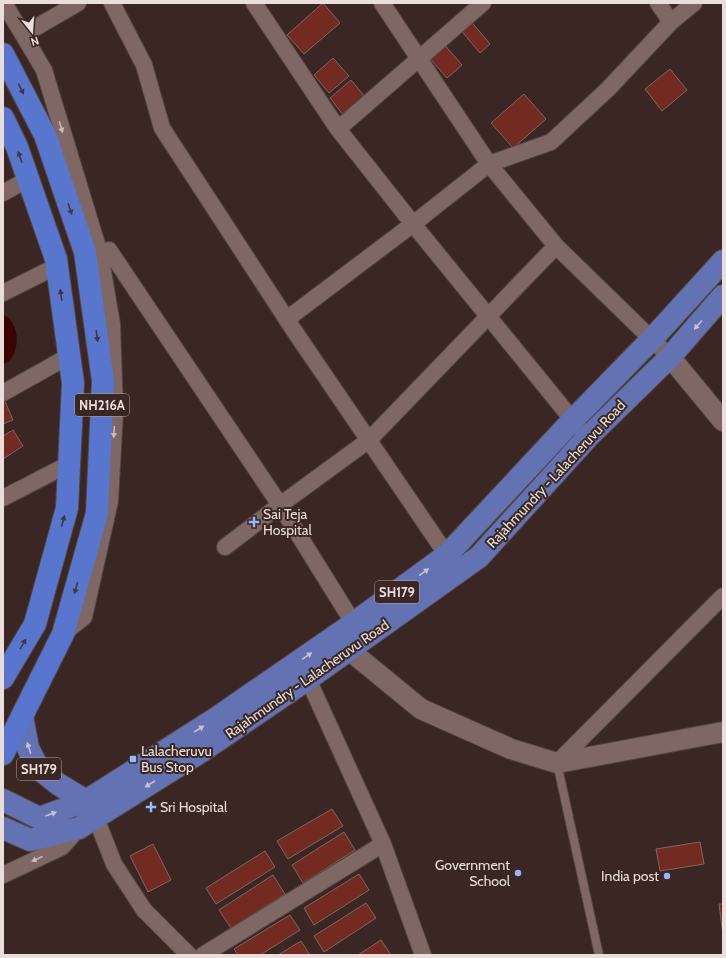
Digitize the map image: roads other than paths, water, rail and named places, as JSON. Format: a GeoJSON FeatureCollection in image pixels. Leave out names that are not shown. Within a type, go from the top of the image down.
{"type":"FeatureCollection","features":[{"type":"Feature","properties":{"kind":"highway","name":"NH216A"},"geometry":{"type":"LineString","coordinates":[[3,54],[45,135],[85,252],[103,381],[97,513],[63,634],[3,754]]}},
{"type":"Feature","properties":{"kind":"highway","name":"NH216A"},"geometry":{"type":"LineString","coordinates":[[3,118],[17,147],[56,259],[73,383],[66,508],[35,624],[3,678]]}},
{"type":"Feature","properties":{"kind":"main road","name":"SH179"},"geometry":{"type":"LineString","coordinates":[[453,563],[573,420],[652,339],[723,260]]}},
{"type":"Feature","properties":{"kind":"main road","name":"Rajahmundry - Lalacheruvu Road"},"geometry":{"type":"LineString","coordinates":[[3,828],[30,840],[87,816],[202,752],[308,679],[356,637],[453,563],[479,557],[587,438],[670,357],[723,296]]}},
{"type":"Feature","properties":{"kind":"main road","name":"SH179"},"geometry":{"type":"LineString","coordinates":[[3,800],[38,818],[87,816],[215,719],[356,637]]}},
{"type":"Feature","properties":{"kind":"main road","name":"SH179"},"geometry":{"type":"LineString","coordinates":[[22,716],[28,748],[38,768],[58,784],[87,816]]}},
{"type":"Feature","properties":{"kind":"street"},"geometry":{"type":"LineString","coordinates":[[4,3],[44,70],[100,254],[112,324],[115,411],[110,501],[84,617],[63,634]]}},
{"type":"Feature","properties":{"kind":"street"},"geometry":{"type":"LineString","coordinates":[[23,35],[78,3]]}},
{"type":"Feature","properties":{"kind":"street"},"geometry":{"type":"LineString","coordinates":[[112,3],[144,65],[162,128],[287,319],[453,563]]}},
{"type":"Feature","properties":{"kind":"street"},"geometry":{"type":"LineString","coordinates":[[254,3],[338,129],[413,224],[587,438]]}},
{"type":"Feature","properties":{"kind":"street"},"geometry":{"type":"LineString","coordinates":[[382,3],[489,164],[556,246],[670,357],[723,421]]}},
{"type":"Feature","properties":{"kind":"street"},"geometry":{"type":"LineString","coordinates":[[338,129],[482,3]]}},
{"type":"Feature","properties":{"kind":"street"},"geometry":{"type":"LineString","coordinates":[[658,3],[671,22]]}},
{"type":"Feature","properties":{"kind":"street"},"geometry":{"type":"LineString","coordinates":[[287,319],[413,224],[489,164],[551,142],[608,89],[671,22],[694,3]]}},
{"type":"Feature","properties":{"kind":"street"},"geometry":{"type":"LineString","coordinates":[[3,193],[28,179]]}},
{"type":"Feature","properties":{"kind":"street"},"geometry":{"type":"LineString","coordinates":[[225,547],[369,440],[556,246]]}},
{"type":"Feature","properties":{"kind":"street"},"geometry":{"type":"LineString","coordinates":[[100,254],[109,250],[280,506],[356,637],[421,709],[511,749],[557,763],[723,732]]}},
{"type":"Feature","properties":{"kind":"street"},"geometry":{"type":"LineString","coordinates":[[3,293],[57,266]]}},
{"type":"Feature","properties":{"kind":"street"},"geometry":{"type":"LineString","coordinates":[[3,393],[69,356]]}},
{"type":"Feature","properties":{"kind":"street"},"geometry":{"type":"LineString","coordinates":[[3,498],[69,464]]}},
{"type":"Feature","properties":{"kind":"street"},"geometry":{"type":"LineString","coordinates":[[557,763],[723,596]]}},
{"type":"Feature","properties":{"kind":"street"},"geometry":{"type":"LineString","coordinates":[[308,679],[383,844],[424,955]]}},
{"type":"Feature","properties":{"kind":"street"},"geometry":{"type":"LineString","coordinates":[[3,875],[62,847],[87,816],[114,864],[144,910],[190,955]]}},
{"type":"Feature","properties":{"kind":"street"},"geometry":{"type":"LineString","coordinates":[[203,955],[383,844]]}},
{"type":"Feature","properties":{"kind":"lane"},"geometry":{"type":"LineString","coordinates":[[557,763],[599,955]]}},
{"type":"Feature","properties":{"kind":"waterway"},"geometry":{"type":"LineString","coordinates":[[3,324],[8,335],[8,344],[3,355]]}},
{"type":"Feature","properties":{"kind":"place","name":"Sai Teja Hospital"},"geometry":{"type":"Point","coordinates":[254,522]}},
{"type":"Feature","properties":{"kind":"place","name":"Lalacheruvu Bus Stop"},"geometry":{"type":"Point","coordinates":[133,759]}},
{"type":"Feature","properties":{"kind":"place","name":"Sri Hospital"},"geometry":{"type":"Point","coordinates":[151,807]}},
{"type":"Feature","properties":{"kind":"place","name":"Government School"},"geometry":{"type":"Point","coordinates":[518,873]}},
{"type":"Feature","properties":{"kind":"place","name":"India post"},"geometry":{"type":"Point","coordinates":[667,876]}}]}
